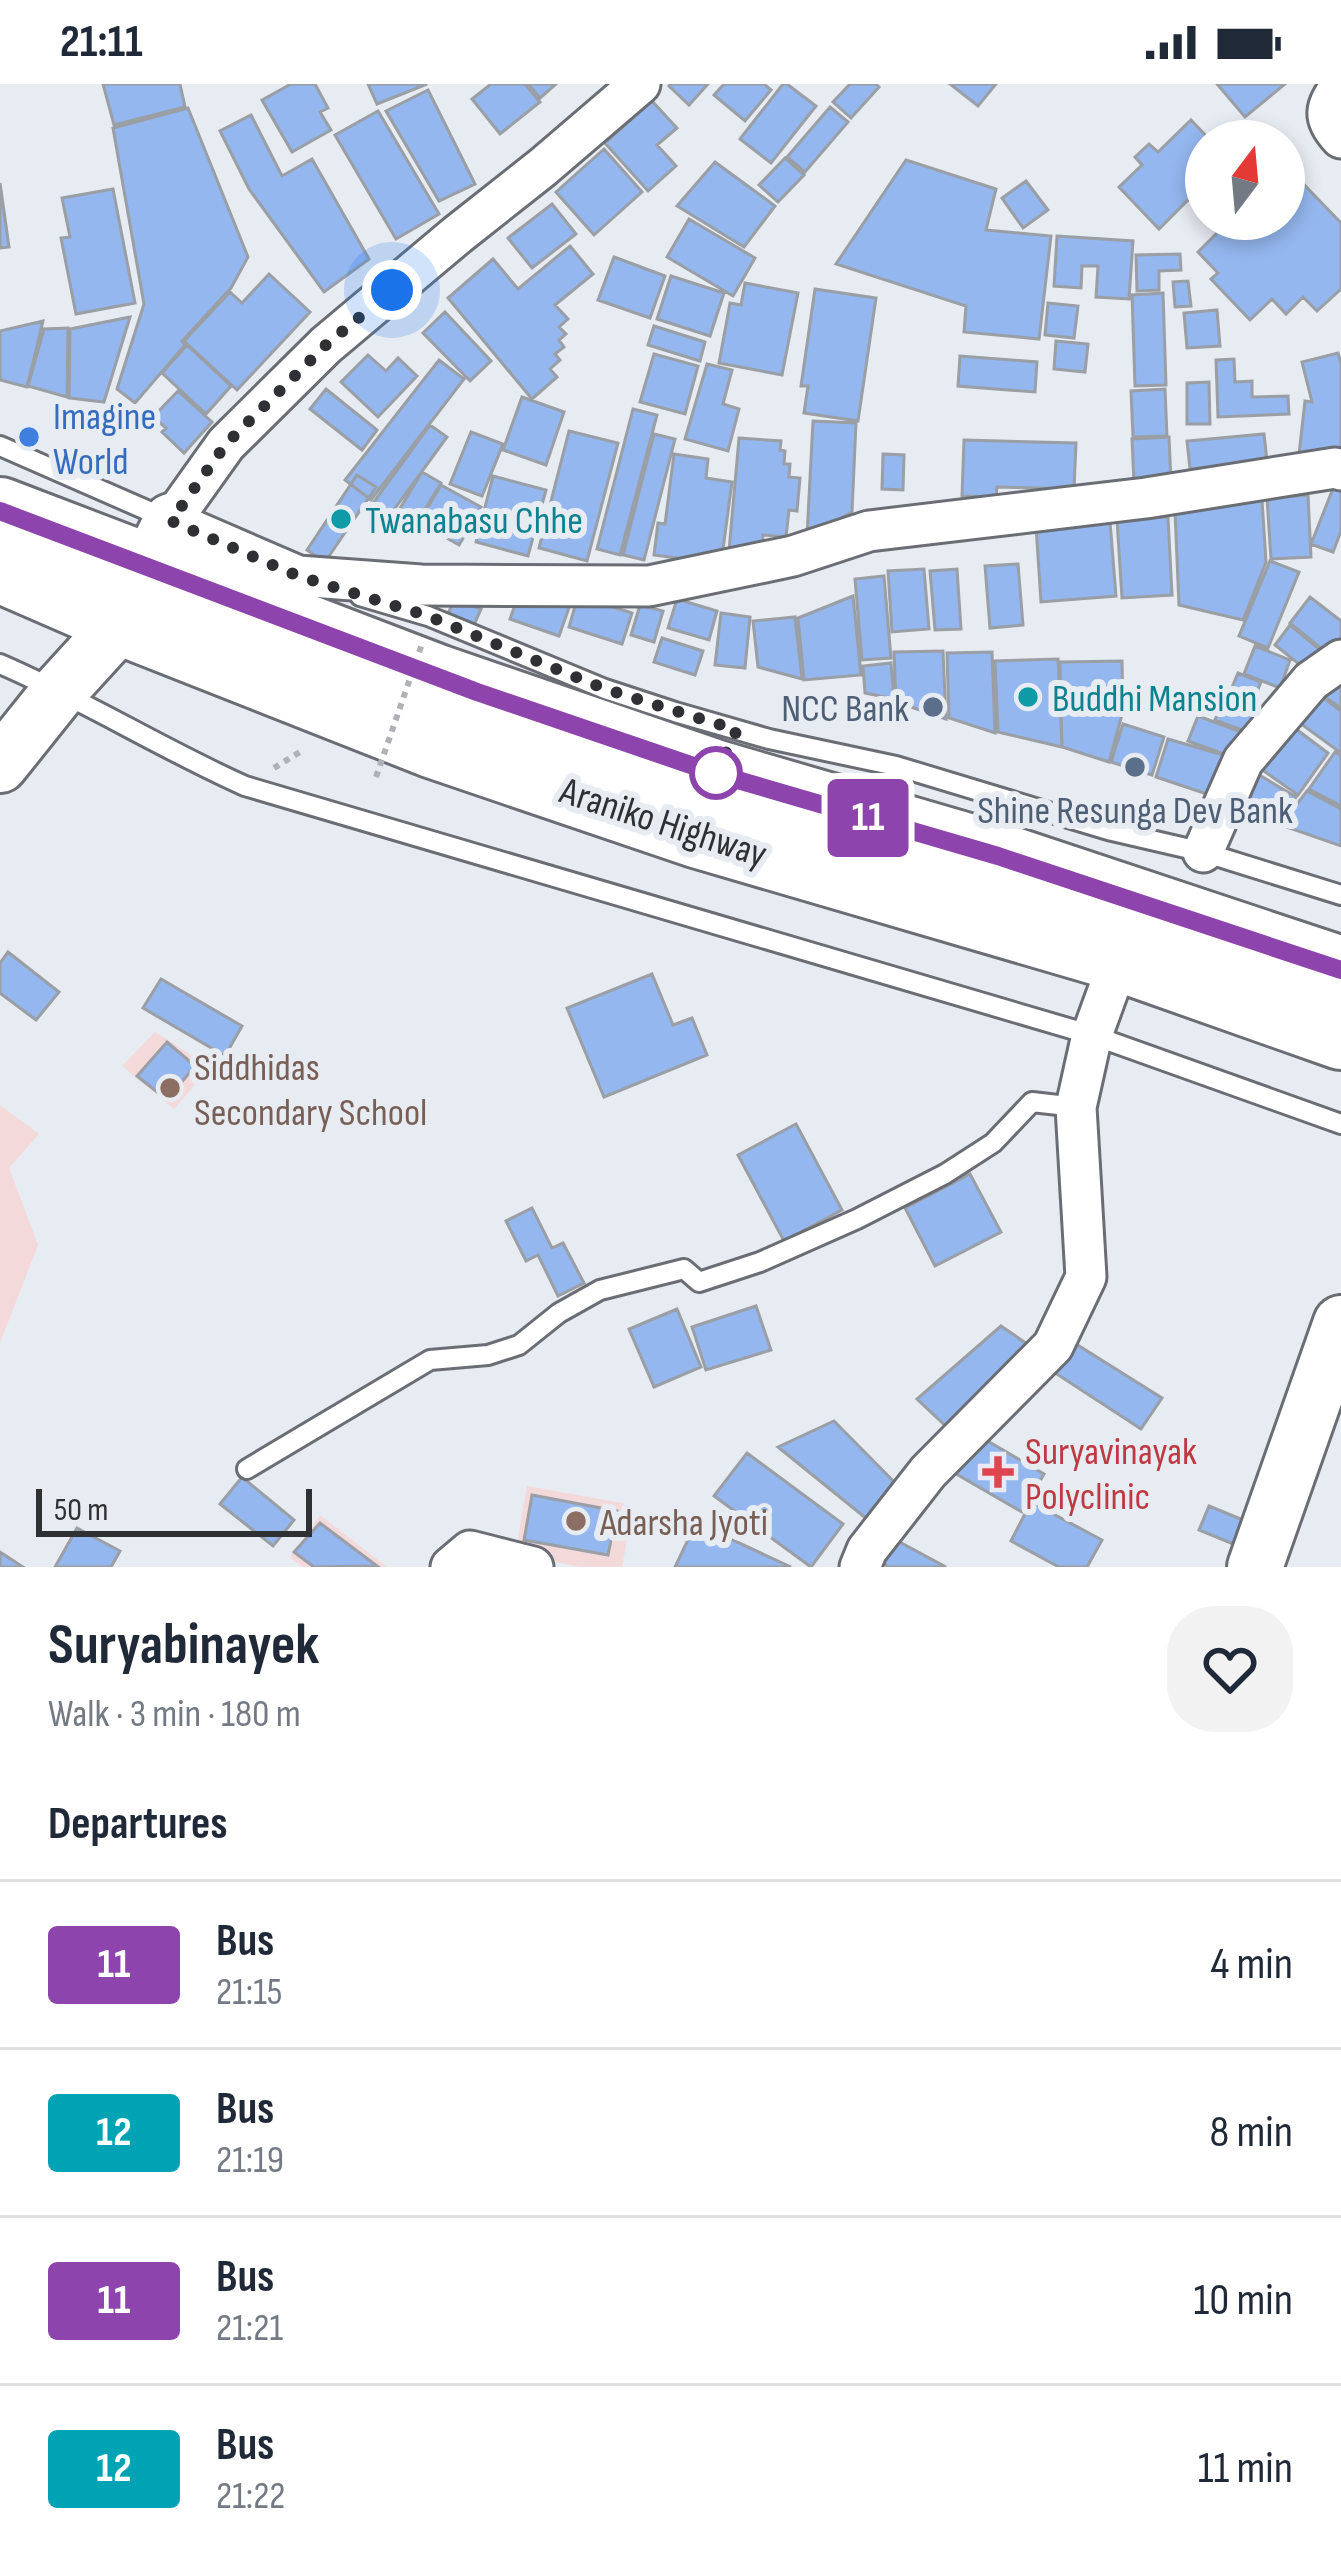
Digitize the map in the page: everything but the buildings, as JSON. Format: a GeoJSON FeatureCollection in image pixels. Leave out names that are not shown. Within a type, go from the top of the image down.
{"type":"FeatureCollection","features":[{"type":"Feature","properties":{"kind":"highway","name":"Araniko Highway"},"geometry":{"type":"LineString","coordinates":[[0,511],[437,678],[695,766],[998,856],[1341,970]]}},
{"type":"Feature","properties":{"kind":"highway","name":"Araniko Highway"},"geometry":{"type":"LineString","coordinates":[[0,569],[146,570],[434,745],[696,834],[1120,958],[1341,1036]]}},
{"type":"Feature","properties":{"kind":"main road"},"geometry":{"type":"LineString","coordinates":[[0,765],[146,570]]}},
{"type":"Feature","properties":{"kind":"main road"},"geometry":{"type":"LineString","coordinates":[[1255,1567],[1332,1386],[1341,1323]]}},
{"type":"Feature","properties":{"kind":"street"},"geometry":{"type":"LineString","coordinates":[[146,570],[226,444],[326,345],[640,84]]}},
{"type":"Feature","properties":{"kind":"street"},"geometry":{"type":"LineString","coordinates":[[1341,86],[1327,115],[1341,138]]}},
{"type":"Feature","properties":{"kind":"street"},"geometry":{"type":"LineString","coordinates":[[146,570],[421,585],[649,586],[794,556],[869,531],[1341,470]]}},
{"type":"Feature","properties":{"kind":"street"},"geometry":{"type":"LineString","coordinates":[[1203,852],[1243,761],[1311,681],[1341,660]]}},
{"type":"Feature","properties":{"kind":"street"},"geometry":{"type":"LineString","coordinates":[[860,1567],[867,1550],[928,1472],[1052,1346],[1086,1277],[1076,1107],[1092,1035],[1120,958]]}},
{"type":"Feature","properties":{"kind":"street"},"geometry":{"type":"LineString","coordinates":[[451,1567],[470,1551],[533,1567]]}},
{"type":"Feature","properties":{"kind":"lane"},"geometry":{"type":"LineString","coordinates":[[0,446],[146,570]]}},
{"type":"Feature","properties":{"kind":"lane"},"geometry":{"type":"LineString","coordinates":[[298,576],[428,616],[605,689],[675,712],[769,739],[896,766],[1341,895]]}},
{"type":"Feature","properties":{"kind":"lane"},"geometry":{"type":"LineString","coordinates":[[0,664],[245,786],[1092,1035],[1341,1124]]}},
{"type":"Feature","properties":{"kind":"lane"},"geometry":{"type":"LineString","coordinates":[[247,1469],[430,1360],[488,1355],[519,1345],[559,1313],[600,1290],[684,1269],[699,1282],[760,1262],[945,1174],[993,1143],[1032,1102],[1076,1107]]}},
{"type":"Feature","properties":{"kind":"path"},"geometry":{"type":"LineString","coordinates":[[376,777],[423,641]]}},
{"type":"Feature","properties":{"kind":"shaded area","name":"Siddhidas Secondary School"},"geometry":{"type":"Polygon","coordinates":[[[155,1032],[210,1067],[174,1109],[122,1066],[155,1032]]]}},
{"type":"Feature","properties":{"kind":"shaded area"},"geometry":{"type":"Polygon","coordinates":[[[0,1105],[39,1134],[9,1168],[38,1245],[0,1343],[0,1105]]]}},
{"type":"Feature","properties":{"kind":"shaded area","name":"Adarsha Jyoti"},"geometry":{"type":"Polygon","coordinates":[[[527,1486],[633,1505],[622,1567],[581,1567],[515,1554],[527,1486]]]}},
{"type":"Feature","properties":{"kind":"shaded area"},"geometry":{"type":"Polygon","coordinates":[[[320,1515],[387,1567],[303,1567],[290,1557],[320,1515]]]}},
{"type":"Feature","properties":{"kind":"bus line","name":"11"},"geometry":{"type":"LineString","coordinates":[[0,511],[477,692],[717,774],[998,856],[1341,970]]}},
{"type":"Feature","properties":{"kind":"place","name":"Imagine World"},"geometry":{"type":"Point","coordinates":[29,437]}},
{"type":"Feature","properties":{"kind":"place","name":"Twanabasu Chhe"},"geometry":{"type":"Point","coordinates":[341,519]}},
{"type":"Feature","properties":{"kind":"place","name":"Buddhi Mansion"},"geometry":{"type":"Point","coordinates":[1028,697]}},
{"type":"Feature","properties":{"kind":"place","name":"NCC Bank"},"geometry":{"type":"Point","coordinates":[933,707]}},
{"type":"Feature","properties":{"kind":"place","name":"Shine Resunga Dev Bank"},"geometry":{"type":"Point","coordinates":[1135,767]}},
{"type":"Feature","properties":{"kind":"place","name":"Siddhidas Secondary School"},"geometry":{"type":"Point","coordinates":[170,1088]}},
{"type":"Feature","properties":{"kind":"place","name":"Suryavinayak Polyclinic"},"geometry":{"type":"Point","coordinates":[998,1472]}},
{"type":"Feature","properties":{"kind":"place","name":"Adarsha Jyoti"},"geometry":{"type":"Point","coordinates":[576,1521]}},
{"type":"Feature","properties":{"kind":"route"},"geometry":{"type":"LineString","coordinates":[[392,290],[326,345],[226,444],[171,521],[298,576],[428,616],[605,689],[737,730],[716,773]]}}]}
